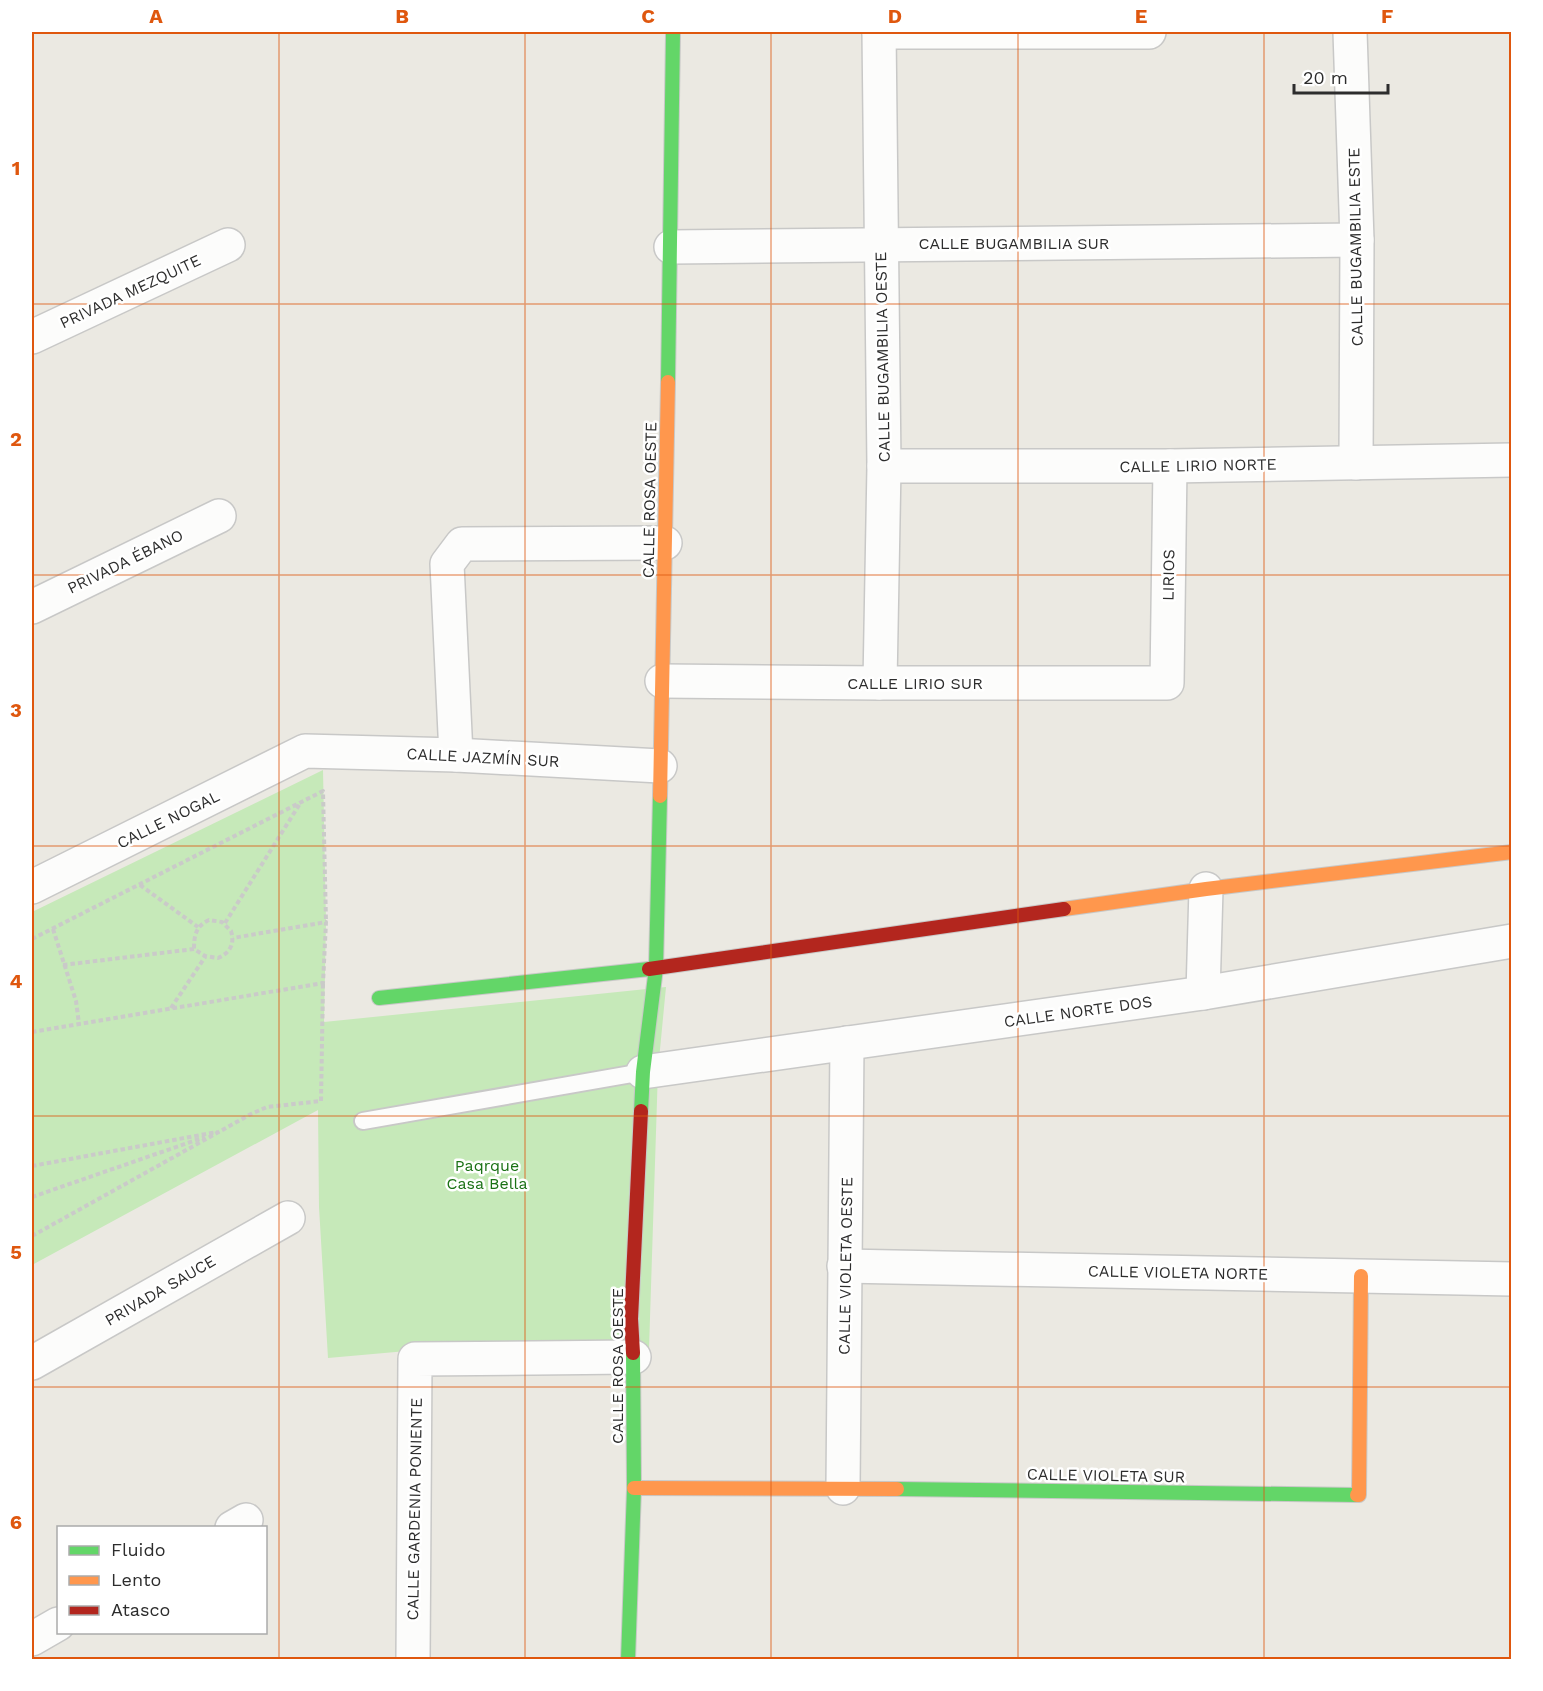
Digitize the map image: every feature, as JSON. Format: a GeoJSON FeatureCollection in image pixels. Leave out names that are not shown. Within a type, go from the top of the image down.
{"type":"FeatureCollection","features":[{"type":"Feature","properties":{"kind":"street","name":"CALLE ROSA OESTE"},"geometry":{"type":"LineString","coordinates":[[628,1659],[634,1488],[634,1358],[631,1319],[643,1072],[656,968],[671,247],[673,32]]}},
{"type":"Feature","properties":{"kind":"street"},"geometry":{"type":"LineString","coordinates":[[879,32],[1149,32]]}},
{"type":"Feature","properties":{"kind":"street","name":"CALLE BUGAMBILIA OESTE"},"geometry":{"type":"LineString","coordinates":[[879,32],[884,466],[880,683]]}},
{"type":"Feature","properties":{"kind":"street","name":"CALLE BUGAMBILIA ESTE"},"geometry":{"type":"LineString","coordinates":[[1350,32],[1357,240],[1356,463]]}},
{"type":"Feature","properties":{"kind":"street","name":"CALLE BUGAMBILIA SUR"},"geometry":{"type":"LineString","coordinates":[[671,247],[1357,240]]}},
{"type":"Feature","properties":{"kind":"street","name":"PRIVADA MEZQUITE"},"geometry":{"type":"LineString","coordinates":[[32,337],[228,245]]}},
{"type":"Feature","properties":{"kind":"street","name":"CALLE LIRIO NORTE"},"geometry":{"type":"LineString","coordinates":[[884,466],[1170,466],[1512,460]]}},
{"type":"Feature","properties":{"kind":"street","name":"LIRIOS"},"geometry":{"type":"LineString","coordinates":[[1167,683],[1170,466]]}},
{"type":"Feature","properties":{"kind":"street","name":"PRIVADA ÉBANO"},"geometry":{"type":"LineString","coordinates":[[32,607],[219,516]]}},
{"type":"Feature","properties":{"kind":"street"},"geometry":{"type":"LineString","coordinates":[[456,755],[447,564],[462,544],[665,543]]}},
{"type":"Feature","properties":{"kind":"street","name":"CALLE LIRIO SUR"},"geometry":{"type":"LineString","coordinates":[[662,681],[1167,683]]}},
{"type":"Feature","properties":{"kind":"street","name":"CALLE JAZMÍN SUR"},"geometry":{"type":"LineString","coordinates":[[305,751],[456,755],[660,766]]}},
{"type":"Feature","properties":{"kind":"street","name":"CALLE NOGAL"},"geometry":{"type":"LineString","coordinates":[[32,887],[305,751]]}},
{"type":"Feature","properties":{"kind":"street"},"geometry":{"type":"LineString","coordinates":[[379,998],[656,968],[1206,889],[1512,852]]}},
{"type":"Feature","properties":{"kind":"street"},"geometry":{"type":"LineString","coordinates":[[1203,993],[1206,889]]}},
{"type":"Feature","properties":{"kind":"street","name":"CALLE NORTE DOS"},"geometry":{"type":"LineString","coordinates":[[643,1072],[1203,993],[1512,941]]}},
{"type":"Feature","properties":{"kind":"street","name":"CALLE VIOLETA OESTE"},"geometry":{"type":"LineString","coordinates":[[843,1488],[847,1043]]}},
{"type":"Feature","properties":{"kind":"street","name":"PRIVADA SAUCE"},"geometry":{"type":"LineString","coordinates":[[32,1363],[288,1218]]}},
{"type":"Feature","properties":{"kind":"street","name":"CALLE VIOLETA NORTE"},"geometry":{"type":"LineString","coordinates":[[844,1266],[1512,1279]]}},
{"type":"Feature","properties":{"kind":"street","name":"CALLE VIOLETA SUR"},"geometry":{"type":"LineString","coordinates":[[634,1488],[843,1488],[1359,1495],[1361,1276]]}},
{"type":"Feature","properties":{"kind":"street","name":"CALLE GARDENIA PONIENTE"},"geometry":{"type":"LineString","coordinates":[[413,1659],[415,1359],[634,1358]]}},
{"type":"Feature","properties":{"kind":"street"},"geometry":{"type":"LineString","coordinates":[[32,1639],[57,1625]]}},
{"type":"Feature","properties":{"kind":"lane"},"geometry":{"type":"LineString","coordinates":[[363,1121],[643,1072]]}},
{"type":"Feature","properties":{"kind":"path"},"geometry":{"type":"LineString","coordinates":[[32,939],[323,791],[326,922],[321,1101],[267,1107],[32,1236]]}},
{"type":"Feature","properties":{"kind":"path"},"geometry":{"type":"LineString","coordinates":[[225,923],[301,801]]}},
{"type":"Feature","properties":{"kind":"path"},"geometry":{"type":"LineString","coordinates":[[139,884],[198,927]]}},
{"type":"Feature","properties":{"kind":"path"},"geometry":{"type":"LineString","coordinates":[[63,965],[194,949],[211,959],[224,956],[229,951],[233,938],[231,932],[225,923],[209,920],[198,927],[194,937],[194,949]]}},
{"type":"Feature","properties":{"kind":"path"},"geometry":{"type":"LineString","coordinates":[[233,938],[326,922]]}},
{"type":"Feature","properties":{"kind":"path"},"geometry":{"type":"LineString","coordinates":[[52,929],[76,1001],[79,1024]]}},
{"type":"Feature","properties":{"kind":"path"},"geometry":{"type":"LineString","coordinates":[[171,1009],[205,956]]}},
{"type":"Feature","properties":{"kind":"path"},"geometry":{"type":"LineString","coordinates":[[32,1032],[323,983]]}},
{"type":"Feature","properties":{"kind":"path"},"geometry":{"type":"LineString","coordinates":[[32,1166],[219,1132]]}},
{"type":"Feature","properties":{"kind":"path"},"geometry":{"type":"LineString","coordinates":[[32,1197],[219,1132]]}},
{"type":"Feature","properties":{"kind":"green space","name":"Paqrque Casa Bella"},"geometry":{"type":"Polygon","coordinates":[[[323,770],[326,922],[324,1022],[666,987],[658,1070],[649,1349],[418,1350],[328,1358],[319,1207],[318,1110],[32,1265],[32,912],[323,770]]]}},
{"type":"Feature","properties":{"kind":"traffic: fast"},"geometry":{"type":"LineString","coordinates":[[668,382],[673,32]]}},
{"type":"Feature","properties":{"kind":"traffic: fast"},"geometry":{"type":"LineString","coordinates":[[641,1111],[643,1072],[656,968],[660,796]]}},
{"type":"Feature","properties":{"kind":"traffic: fast"},"geometry":{"type":"LineString","coordinates":[[379,998],[649,969]]}},
{"type":"Feature","properties":{"kind":"traffic: fast"},"geometry":{"type":"LineString","coordinates":[[628,1660],[634,1489],[633,1353]]}},
{"type":"Feature","properties":{"kind":"traffic: fast"},"geometry":{"type":"LineString","coordinates":[[897,1489],[1357,1495]]}},
{"type":"Feature","properties":{"kind":"traffic: slow"},"geometry":{"type":"LineString","coordinates":[[660,796],[668,382]]}},
{"type":"Feature","properties":{"kind":"traffic: slow"},"geometry":{"type":"LineString","coordinates":[[1064,909],[1206,889],[1512,852]]}},
{"type":"Feature","properties":{"kind":"traffic: slow"},"geometry":{"type":"LineString","coordinates":[[1357,1495],[1359,1495],[1361,1276]]}},
{"type":"Feature","properties":{"kind":"traffic: slow"},"geometry":{"type":"LineString","coordinates":[[634,1488],[897,1489]]}},
{"type":"Feature","properties":{"kind":"traffic: jam"},"geometry":{"type":"LineString","coordinates":[[649,969],[1064,909]]}},
{"type":"Feature","properties":{"kind":"traffic: jam"},"geometry":{"type":"LineString","coordinates":[[633,1353],[631,1319],[641,1111]]}}]}
